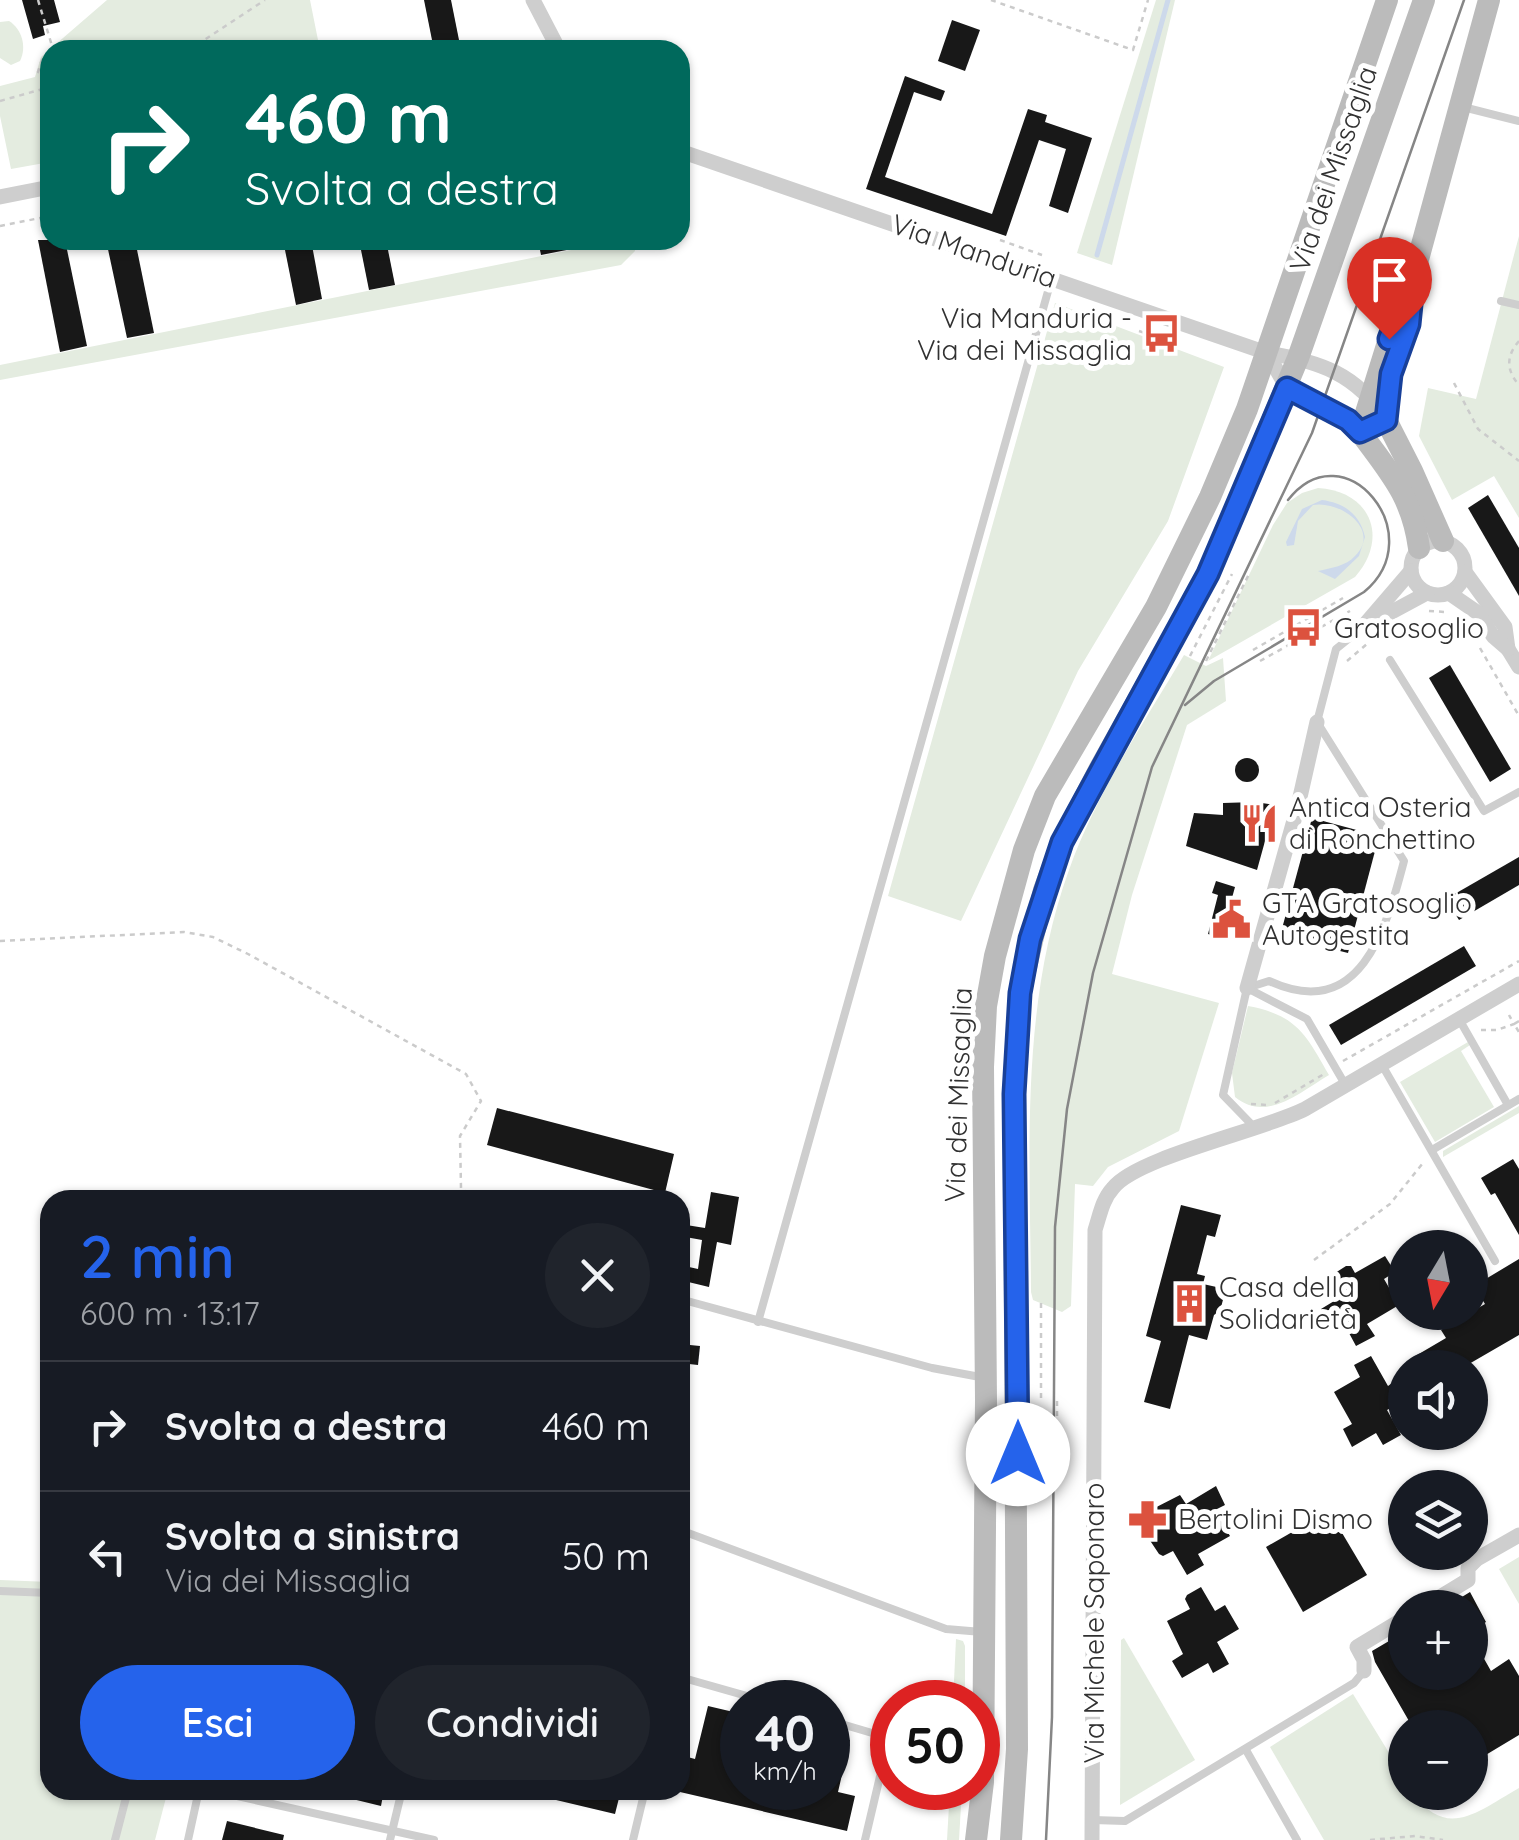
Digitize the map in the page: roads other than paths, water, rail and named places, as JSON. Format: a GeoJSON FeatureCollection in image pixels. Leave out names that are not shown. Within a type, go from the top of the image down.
{"type":"FeatureCollection","features":[{"type":"Feature","properties":{"kind":"main road","name":"Via dei Missaglia"},"geometry":{"type":"LineString","coordinates":[[976,1840],[983,1782],[984,1067],[986,1006],[1006,907],[1044,796],[1156,607],[1210,497],[1267,353],[1387,0]]}},
{"type":"Feature","properties":{"kind":"main road","name":"Via dei Missaglia"},"geometry":{"type":"LineString","coordinates":[[1012,1840],[1017,1749],[1014,1094],[1020,993],[1030,939],[1062,842],[1208,574],[1287,388],[1424,0]]}},
{"type":"Feature","properties":{"kind":"main road"},"geometry":{"type":"LineString","coordinates":[[1420,548],[1409,502],[1360,432],[1414,274],[1489,0]]}},
{"type":"Feature","properties":{"kind":"main road"},"geometry":{"type":"LineString","coordinates":[[1414,274],[1409,324],[1391,374],[1386,420],[1443,542]]}},
{"type":"Feature","properties":{"kind":"street"},"geometry":{"type":"LineString","coordinates":[[533,0],[554,40]]}},
{"type":"Feature","properties":{"kind":"street","name":"Via Manduria"},"geometry":{"type":"LineString","coordinates":[[690,154],[1267,353]]}},
{"type":"Feature","properties":{"kind":"street"},"geometry":{"type":"LineString","coordinates":[[0,197],[40,189]]}},
{"type":"Feature","properties":{"kind":"street"},"geometry":{"type":"LineString","coordinates":[[1267,353],[1298,358],[1350,380],[1370,396],[1386,420],[1360,432],[1348,420],[1287,388],[1267,353]]}},
{"type":"Feature","properties":{"kind":"street"},"geometry":{"type":"LineString","coordinates":[[1428,593],[1417,585],[1411,571],[1412,558],[1429,542],[1443,542],[1461,554],[1464,572],[1505,627],[1508,648],[1519,667]]}},
{"type":"Feature","properties":{"kind":"street"},"geometry":{"type":"LineString","coordinates":[[1364,637],[1411,571]]}},
{"type":"Feature","properties":{"kind":"street"},"geometry":{"type":"LineString","coordinates":[[1448,593],[1458,586],[1464,572]]}},
{"type":"Feature","properties":{"kind":"street"},"geometry":{"type":"LineString","coordinates":[[1364,637],[1428,593],[1448,593],[1478,613],[1492,636],[1508,648]]}},
{"type":"Feature","properties":{"kind":"street"},"geometry":{"type":"LineString","coordinates":[[1248,988],[1317,722]]}},
{"type":"Feature","properties":{"kind":"street","name":"Via Michele Saponaro"},"geometry":{"type":"LineString","coordinates":[[1092,1840],[1095,1230],[1106,1196],[1125,1176],[1291,1116],[1519,984]]}},
{"type":"Feature","properties":{"kind":"street"},"geometry":{"type":"LineString","coordinates":[[1452,1590],[1468,1580],[1468,1568],[1477,1559],[1519,1534]]}},
{"type":"Feature","properties":{"kind":"street"},"geometry":{"type":"LineString","coordinates":[[1364,1671],[1357,1646],[1388,1628]]}},
{"type":"Feature","properties":{"kind":"lane"},"geometry":{"type":"LineString","coordinates":[[1459,106],[1519,121]]}},
{"type":"Feature","properties":{"kind":"lane"},"geometry":{"type":"LineString","coordinates":[[758,1322],[1052,277]]}},
{"type":"Feature","properties":{"kind":"lane"},"geometry":{"type":"LineString","coordinates":[[1501,300],[1519,305]]}},
{"type":"Feature","properties":{"kind":"lane"},"geometry":{"type":"LineString","coordinates":[[1248,988],[1269,981],[1293,992],[1324,992],[1361,968],[1389,921],[1404,860],[1317,722],[1336,649],[1364,637]]}},
{"type":"Feature","properties":{"kind":"lane"},"geometry":{"type":"LineString","coordinates":[[1390,660],[1484,811],[1519,792]]}},
{"type":"Feature","properties":{"kind":"lane"},"geometry":{"type":"LineString","coordinates":[[1248,988],[1223,1095],[1256,1129]]}},
{"type":"Feature","properties":{"kind":"lane"},"geometry":{"type":"LineString","coordinates":[[1248,988],[1307,1019],[1346,1086]]}},
{"type":"Feature","properties":{"kind":"lane"},"geometry":{"type":"LineString","coordinates":[[1459,1020],[1508,1105]]}},
{"type":"Feature","properties":{"kind":"lane"},"geometry":{"type":"LineString","coordinates":[[1382,1065],[1429,1154],[1495,1261]]}},
{"type":"Feature","properties":{"kind":"lane"},"geometry":{"type":"LineString","coordinates":[[1429,1154],[1519,1099]]}},
{"type":"Feature","properties":{"kind":"lane"},"geometry":{"type":"LineString","coordinates":[[690,1303],[932,1368],[986,1378]]}},
{"type":"Feature","properties":{"kind":"lane"},"geometry":{"type":"LineString","coordinates":[[690,1534],[946,1629],[984,1633]]}},
{"type":"Feature","properties":{"kind":"lane"},"geometry":{"type":"LineString","coordinates":[[0,1591],[40,1593]]}},
{"type":"Feature","properties":{"kind":"lane"},"geometry":{"type":"LineString","coordinates":[[1093,1820],[1125,1821],[1354,1683],[1364,1671]]}},
{"type":"Feature","properties":{"kind":"lane"},"geometry":{"type":"LineString","coordinates":[[690,1679],[720,1688]]}},
{"type":"Feature","properties":{"kind":"lane"},"geometry":{"type":"LineString","coordinates":[[850,1726],[889,1738],[865,1840]]}},
{"type":"Feature","properties":{"kind":"lane"},"geometry":{"type":"LineString","coordinates":[[1246,1750],[1297,1840]]}},
{"type":"Feature","properties":{"kind":"lane"},"geometry":{"type":"LineString","coordinates":[[115,1840],[125,1800]]}},
{"type":"Feature","properties":{"kind":"lane"},"geometry":{"type":"LineString","coordinates":[[188,1840],[197,1800]]}},
{"type":"Feature","properties":{"kind":"lane"},"geometry":{"type":"LineString","coordinates":[[250,1800],[391,1835],[434,1840]]}},
{"type":"Feature","properties":{"kind":"lane"},"geometry":{"type":"LineString","coordinates":[[391,1835],[400,1800]]}},
{"type":"Feature","properties":{"kind":"lane"},"geometry":{"type":"LineString","coordinates":[[633,1840],[643,1800]]}},
{"type":"Feature","properties":{"kind":"water"},"geometry":{"type":"Polygon","coordinates":[[[1322,500],[1350,511],[1365,537],[1359,556],[1335,579],[1318,571],[1347,562],[1362,546],[1363,536],[1354,518],[1334,507],[1313,505],[1298,521],[1294,545],[1287,546],[1286,542],[1302,509],[1322,500]]]}},
{"type":"Feature","properties":{"kind":"waterway"},"geometry":{"type":"LineString","coordinates":[[1097,255],[1168,0]]}},
{"type":"Feature","properties":{"kind":"tram line"},"geometry":{"type":"LineString","coordinates":[[1046,1840],[1052,1717],[1055,1227],[1067,1109],[1093,973],[1152,767],[1312,433],[1464,0]]}},
{"type":"Feature","properties":{"kind":"tram line"},"geometry":{"type":"LineString","coordinates":[[1185,705],[1214,681],[1364,592],[1383,569],[1389,543],[1385,519],[1373,498],[1355,482],[1333,476],[1310,481],[1288,500]]}},
{"type":"Feature","properties":{"kind":"place","name":"Via Manduria - Via dei Missaglia"},"geometry":{"type":"Point","coordinates":[1162,334]}},
{"type":"Feature","properties":{"kind":"place","name":"Gratosoglio"},"geometry":{"type":"Point","coordinates":[1304,628]}},
{"type":"Feature","properties":{"kind":"place","name":"Antica Osteria di Ronchettino"},"geometry":{"type":"Point","coordinates":[1259,823]}},
{"type":"Feature","properties":{"kind":"place","name":"GTA Gratosoglio Autogestita"},"geometry":{"type":"Point","coordinates":[1232,919]}},
{"type":"Feature","properties":{"kind":"place","name":"Casa della Solidarietà"},"geometry":{"type":"Point","coordinates":[1189,1303]}},
{"type":"Feature","properties":{"kind":"place","name":"Bertolini Dismo"},"geometry":{"type":"Point","coordinates":[1148,1519]}}]}
